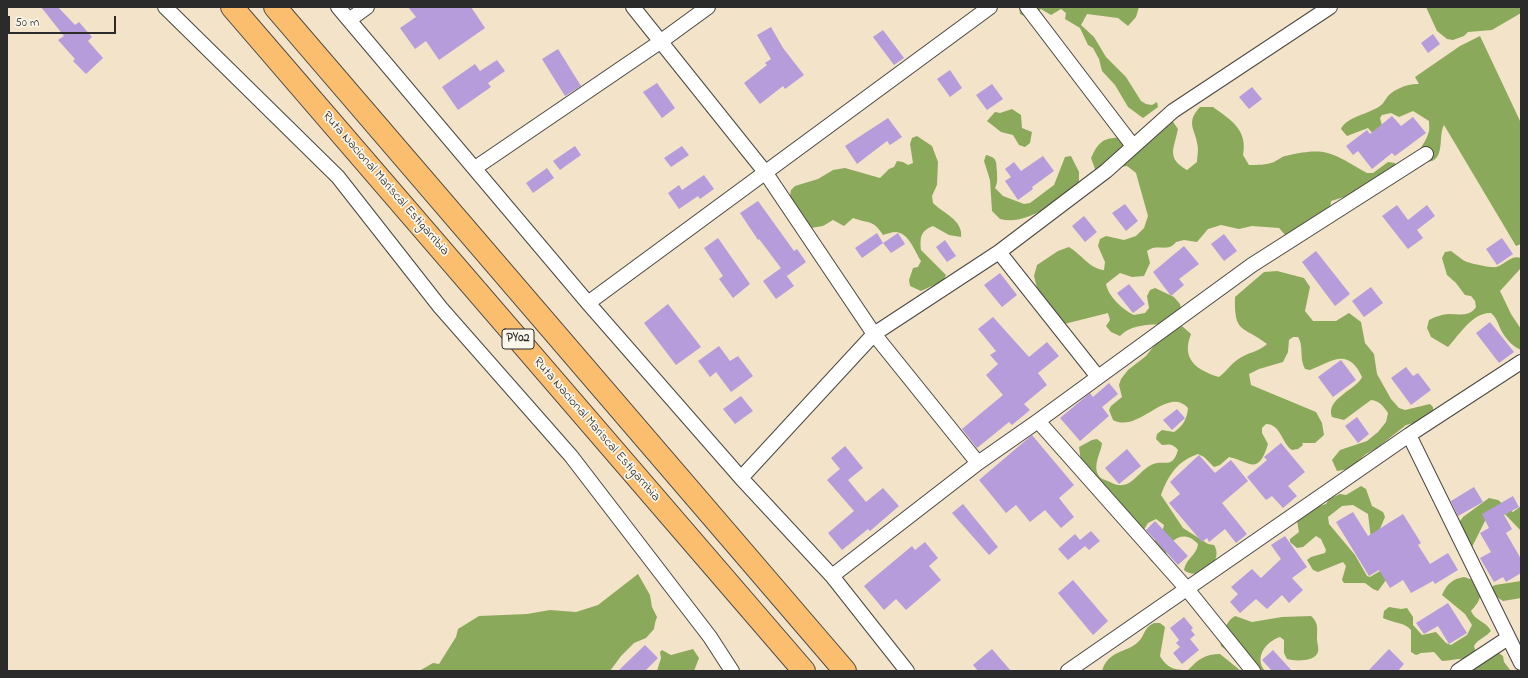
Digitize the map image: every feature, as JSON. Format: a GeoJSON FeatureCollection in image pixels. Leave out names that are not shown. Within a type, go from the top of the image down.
{"type":"FeatureCollection","features":[{"type":"Feature","properties":{"kind":"highway","name":"Ruta Nacional Mariscal Estigarribia"},"geometry":{"type":"LineString","coordinates":[[232,7],[804,671]]}},
{"type":"Feature","properties":{"kind":"highway","name":"PY02"},"geometry":{"type":"LineString","coordinates":[[275,7],[845,671]]}},
{"type":"Feature","properties":{"kind":"street"},"geometry":{"type":"LineString","coordinates":[[166,7],[338,177],[440,307],[571,456],[710,637],[732,671]]}},
{"type":"Feature","properties":{"kind":"street"},"geometry":{"type":"LineString","coordinates":[[338,7],[588,303],[742,478],[832,576],[907,671]]}},
{"type":"Feature","properties":{"kind":"street"},"geometry":{"type":"LineString","coordinates":[[349,20],[367,7]]}},
{"type":"Feature","properties":{"kind":"street"},"geometry":{"type":"LineString","coordinates":[[633,7],[765,172],[874,334],[978,463]]}},
{"type":"Feature","properties":{"kind":"street"},"geometry":{"type":"LineString","coordinates":[[475,168],[660,42],[708,7]]}},
{"type":"Feature","properties":{"kind":"street"},"geometry":{"type":"LineString","coordinates":[[588,303],[990,7]]}},
{"type":"Feature","properties":{"kind":"street"},"geometry":{"type":"LineString","coordinates":[[1027,7],[1133,146]]}},
{"type":"Feature","properties":{"kind":"street"},"geometry":{"type":"LineString","coordinates":[[742,478],[874,334],[1000,252],[1106,171],[1173,111],[1330,7]]}},
{"type":"Feature","properties":{"kind":"street"},"geometry":{"type":"LineString","coordinates":[[832,576],[978,463],[1252,265],[1426,154]]}},
{"type":"Feature","properties":{"kind":"street"},"geometry":{"type":"LineString","coordinates":[[1000,252],[1098,377]]}},
{"type":"Feature","properties":{"kind":"street"},"geometry":{"type":"LineString","coordinates":[[1068,671],[1408,435],[1521,362]]}},
{"type":"Feature","properties":{"kind":"street"},"geometry":{"type":"LineString","coordinates":[[1038,421],[1187,588],[1254,671]]}},
{"type":"Feature","properties":{"kind":"street"},"geometry":{"type":"LineString","coordinates":[[1408,435],[1521,663]]}},
{"type":"Feature","properties":{"kind":"street"},"geometry":{"type":"LineString","coordinates":[[1458,671],[1508,638]]}},
{"type":"Feature","properties":{"kind":"green space"},"geometry":{"type":"Polygon","coordinates":[[[1019,7],[1139,7],[1136,17],[1128,26],[1118,18],[1087,14],[1081,25],[1094,37],[1106,57],[1126,77],[1141,101],[1152,105],[1157,102],[1158,107],[1143,118],[1128,107],[1115,85],[1102,71],[1099,59],[1093,48],[1088,45],[1080,28],[1065,19],[1066,13],[1061,9],[1051,15],[1041,9],[1033,15],[1026,16],[1020,14],[1019,7]]]}},
{"type":"Feature","properties":{"kind":"green space"},"geometry":{"type":"Polygon","coordinates":[[[1426,7],[1521,7],[1521,13],[1492,30],[1468,32],[1464,36],[1453,40],[1447,39],[1437,31],[1426,7]]]}},
{"type":"Feature","properties":{"kind":"green space"},"geometry":{"type":"Polygon","coordinates":[[[1480,36],[1521,123],[1521,244],[1516,246],[1444,125],[1438,155],[1435,160],[1429,162],[1420,161],[1419,153],[1427,138],[1429,121],[1413,111],[1399,117],[1391,113],[1382,115],[1380,118],[1384,133],[1374,135],[1368,128],[1347,136],[1341,129],[1348,121],[1380,106],[1394,91],[1406,86],[1419,84],[1415,77],[1460,46],[1480,36]]]}},
{"type":"Feature","properties":{"kind":"green space"},"geometry":{"type":"Polygon","coordinates":[[[1200,107],[1213,107],[1237,126],[1243,139],[1243,155],[1249,165],[1268,164],[1284,156],[1299,153],[1320,152],[1337,156],[1367,173],[1373,173],[1388,162],[1395,163],[1396,170],[1388,186],[1372,197],[1360,202],[1344,197],[1331,201],[1330,208],[1287,237],[1279,228],[1252,226],[1239,229],[1221,225],[1208,229],[1197,242],[1184,240],[1176,242],[1170,247],[1155,248],[1147,251],[1150,263],[1144,276],[1132,277],[1120,273],[1106,284],[1107,289],[1113,298],[1125,310],[1134,315],[1145,313],[1149,308],[1147,296],[1150,290],[1155,288],[1174,297],[1180,304],[1181,309],[1164,324],[1135,327],[1120,336],[1111,332],[1106,326],[1110,320],[1108,313],[1064,324],[1037,288],[1034,276],[1037,265],[1058,251],[1069,247],[1094,267],[1104,270],[1105,262],[1098,246],[1100,239],[1106,236],[1124,240],[1136,236],[1144,228],[1148,216],[1136,173],[1127,166],[1115,168],[1104,175],[1095,169],[1091,158],[1095,150],[1103,141],[1107,139],[1136,135],[1171,119],[1178,129],[1173,152],[1174,157],[1180,166],[1187,170],[1197,162],[1198,149],[1192,123],[1195,113],[1200,107]]]}},
{"type":"Feature","properties":{"kind":"green space"},"geometry":{"type":"Polygon","coordinates":[[[1012,109],[1021,115],[1022,128],[1032,132],[1030,143],[1025,147],[1019,145],[1013,135],[1001,132],[987,121],[995,112],[1000,113],[1012,109]]]}},
{"type":"Feature","properties":{"kind":"green space"},"geometry":{"type":"Polygon","coordinates":[[[917,136],[932,146],[938,162],[937,185],[932,196],[933,203],[956,221],[961,231],[961,237],[949,235],[933,226],[923,233],[921,238],[921,250],[946,275],[943,281],[921,291],[910,286],[909,280],[913,268],[918,267],[921,261],[908,239],[901,233],[896,232],[883,235],[873,224],[853,218],[844,226],[833,220],[823,226],[811,228],[792,202],[790,196],[791,190],[795,186],[818,179],[833,170],[845,168],[880,178],[889,169],[894,167],[897,161],[908,165],[913,163],[910,144],[912,138],[917,136]]]}},
{"type":"Feature","properties":{"kind":"green space"},"geometry":{"type":"Polygon","coordinates":[[[986,155],[996,161],[997,184],[995,188],[1003,196],[1024,204],[1030,203],[1054,185],[1065,157],[1071,156],[1079,172],[1079,183],[1052,204],[1032,215],[1021,219],[1000,219],[992,211],[990,180],[984,161],[986,155]]]}},
{"type":"Feature","properties":{"kind":"green space"},"geometry":{"type":"Polygon","coordinates":[[[1451,251],[1465,261],[1489,267],[1499,266],[1514,257],[1521,258],[1521,268],[1500,291],[1511,314],[1521,329],[1521,350],[1515,347],[1507,339],[1491,313],[1478,316],[1462,330],[1448,347],[1431,337],[1427,328],[1429,320],[1449,314],[1467,314],[1476,307],[1475,301],[1471,296],[1465,295],[1456,283],[1447,275],[1442,258],[1445,252],[1451,251]]]}},
{"type":"Feature","properties":{"kind":"green space"},"geometry":{"type":"Polygon","coordinates":[[[1277,271],[1304,278],[1310,287],[1305,311],[1313,321],[1336,321],[1349,313],[1361,322],[1365,343],[1374,354],[1377,374],[1391,399],[1399,408],[1405,410],[1430,404],[1433,407],[1433,411],[1418,422],[1406,425],[1377,448],[1366,454],[1349,469],[1337,471],[1332,460],[1340,450],[1367,441],[1378,432],[1386,422],[1388,413],[1383,406],[1371,400],[1344,420],[1332,417],[1331,411],[1333,405],[1342,395],[1359,382],[1362,377],[1357,368],[1345,359],[1333,360],[1310,370],[1305,369],[1302,361],[1300,341],[1298,337],[1293,337],[1289,340],[1288,352],[1283,362],[1259,369],[1249,374],[1251,385],[1316,412],[1322,423],[1324,435],[1315,443],[1302,443],[1303,445],[1298,449],[1292,450],[1275,427],[1266,424],[1262,428],[1262,433],[1268,444],[1264,454],[1257,464],[1247,463],[1229,457],[1220,465],[1214,467],[1204,457],[1198,454],[1179,465],[1170,476],[1161,495],[1183,528],[1208,544],[1214,545],[1216,558],[1213,564],[1203,572],[1196,574],[1184,570],[1187,562],[1196,551],[1198,544],[1189,538],[1180,537],[1172,542],[1166,551],[1167,558],[1163,567],[1152,562],[1148,556],[1151,547],[1161,533],[1164,525],[1156,519],[1148,523],[1140,536],[1081,462],[1079,447],[1097,439],[1102,443],[1096,468],[1097,472],[1101,478],[1117,485],[1128,484],[1146,468],[1155,463],[1167,463],[1173,460],[1178,450],[1171,445],[1162,445],[1156,439],[1157,434],[1162,430],[1174,432],[1177,430],[1187,416],[1188,408],[1180,402],[1171,402],[1162,405],[1133,421],[1123,423],[1113,420],[1109,410],[1111,406],[1122,397],[1119,385],[1121,379],[1128,370],[1146,356],[1161,337],[1182,326],[1191,334],[1188,343],[1189,357],[1197,367],[1219,377],[1241,357],[1263,347],[1267,344],[1246,331],[1238,323],[1235,309],[1235,297],[1264,272],[1277,271]]]}},
{"type":"Feature","properties":{"kind":"green space"},"geometry":{"type":"Polygon","coordinates":[[[1361,486],[1366,489],[1372,506],[1383,512],[1385,517],[1379,531],[1371,539],[1368,514],[1353,505],[1342,506],[1328,517],[1329,524],[1355,555],[1367,576],[1370,577],[1380,571],[1386,571],[1386,580],[1378,591],[1365,583],[1344,583],[1342,580],[1346,566],[1343,562],[1318,572],[1313,570],[1307,560],[1311,557],[1325,553],[1326,550],[1321,539],[1316,536],[1303,547],[1297,548],[1290,542],[1290,539],[1299,532],[1297,521],[1316,507],[1326,504],[1329,499],[1340,494],[1346,495],[1361,486]]]}},
{"type":"Feature","properties":{"kind":"green space"},"geometry":{"type":"Polygon","coordinates":[[[1489,498],[1498,500],[1513,512],[1521,506],[1521,531],[1502,511],[1487,517],[1472,547],[1458,524],[1463,517],[1489,498]]]}},
{"type":"Feature","properties":{"kind":"green space"},"geometry":{"type":"Polygon","coordinates":[[[638,574],[650,595],[652,607],[657,617],[654,629],[646,638],[634,643],[621,656],[610,671],[419,671],[433,663],[439,664],[456,637],[458,629],[479,616],[527,614],[550,610],[576,612],[598,605],[638,574]]]}},
{"type":"Feature","properties":{"kind":"green space"},"geometry":{"type":"Polygon","coordinates":[[[1464,577],[1476,581],[1480,590],[1479,600],[1471,611],[1475,617],[1486,625],[1491,631],[1474,646],[1476,652],[1467,659],[1442,661],[1434,652],[1416,655],[1411,652],[1411,630],[1405,625],[1383,618],[1384,611],[1389,607],[1401,609],[1407,608],[1413,617],[1413,625],[1422,635],[1436,632],[1446,643],[1451,645],[1467,635],[1472,625],[1465,614],[1442,595],[1450,583],[1456,579],[1464,577]]]}},
{"type":"Feature","properties":{"kind":"green space"},"geometry":{"type":"Polygon","coordinates":[[[1521,581],[1521,598],[1503,601],[1492,594],[1490,588],[1495,585],[1521,581]]]}},
{"type":"Feature","properties":{"kind":"green space"},"geometry":{"type":"Polygon","coordinates":[[[1235,616],[1252,622],[1282,617],[1311,616],[1317,626],[1318,652],[1315,657],[1307,660],[1287,659],[1284,653],[1284,640],[1280,637],[1270,643],[1263,651],[1261,661],[1265,671],[1253,671],[1221,646],[1221,638],[1224,629],[1229,621],[1235,616]]]}},
{"type":"Feature","properties":{"kind":"green space"},"geometry":{"type":"Polygon","coordinates":[[[1154,623],[1160,623],[1165,627],[1160,656],[1171,668],[1188,670],[1202,658],[1220,654],[1241,671],[1102,671],[1105,664],[1113,655],[1134,646],[1148,627],[1154,623]]]}},
{"type":"Feature","properties":{"kind":"green space"},"geometry":{"type":"Polygon","coordinates":[[[693,649],[699,658],[694,671],[657,671],[661,658],[660,652],[662,650],[671,655],[693,649]]]}},
{"type":"Feature","properties":{"kind":"green space"},"geometry":{"type":"Polygon","coordinates":[[[1496,651],[1503,656],[1504,662],[1511,671],[1463,671],[1496,651]]]}},
{"type":"Feature","properties":{"kind":"building"},"geometry":{"type":"Polygon","coordinates":[[[41,7],[58,7],[75,25],[79,22],[92,37],[88,41],[103,58],[86,74],[73,61],[75,59],[58,40],[64,36],[41,7]]]}},
{"type":"Feature","properties":{"kind":"building"},"geometry":{"type":"Polygon","coordinates":[[[408,7],[471,7],[485,28],[439,60],[426,41],[415,49],[400,28],[416,17],[408,7]]]}},
{"type":"Feature","properties":{"kind":"building"},"geometry":{"type":"Polygon","coordinates":[[[771,27],[783,48],[804,75],[785,89],[783,86],[760,104],[744,83],[767,65],[765,63],[771,59],[757,35],[771,27]]]}},
{"type":"Feature","properties":{"kind":"building"},"geometry":{"type":"Polygon","coordinates":[[[883,30],[904,58],[894,65],[873,37],[883,30]]]}},
{"type":"Feature","properties":{"kind":"building"},"geometry":{"type":"Polygon","coordinates":[[[1433,34],[1440,44],[1428,53],[1421,43],[1433,34]]]}},
{"type":"Feature","properties":{"kind":"building"},"geometry":{"type":"Polygon","coordinates":[[[558,49],[581,86],[565,96],[542,59],[558,49]]]}},
{"type":"Feature","properties":{"kind":"building"},"geometry":{"type":"Polygon","coordinates":[[[497,60],[505,71],[488,83],[491,87],[458,110],[442,87],[475,64],[480,71],[497,60]]]}},
{"type":"Feature","properties":{"kind":"building"},"geometry":{"type":"Polygon","coordinates":[[[950,70],[962,88],[950,97],[937,79],[950,70]]]}},
{"type":"Feature","properties":{"kind":"building"},"geometry":{"type":"Polygon","coordinates":[[[657,83],[675,108],[662,118],[643,92],[657,83]]]}},
{"type":"Feature","properties":{"kind":"building"},"geometry":{"type":"Polygon","coordinates":[[[992,84],[1003,99],[987,110],[976,95],[992,84]]]}},
{"type":"Feature","properties":{"kind":"building"},"geometry":{"type":"Polygon","coordinates":[[[1252,87],[1262,99],[1249,109],[1239,97],[1252,87]]]}},
{"type":"Feature","properties":{"kind":"building"},"geometry":{"type":"Polygon","coordinates":[[[1392,116],[1401,126],[1413,117],[1426,133],[1395,156],[1392,153],[1372,169],[1358,151],[1353,155],[1346,146],[1367,130],[1370,134],[1392,116]]]}},
{"type":"Feature","properties":{"kind":"building"},"geometry":{"type":"Polygon","coordinates":[[[888,118],[902,137],[890,145],[887,141],[857,164],[845,146],[888,118]]]}},
{"type":"Feature","properties":{"kind":"building"},"geometry":{"type":"Polygon","coordinates":[[[575,146],[581,155],[560,170],[553,161],[575,146]]]}},
{"type":"Feature","properties":{"kind":"building"},"geometry":{"type":"Polygon","coordinates":[[[682,146],[689,155],[671,167],[664,158],[682,146]]]}},
{"type":"Feature","properties":{"kind":"building"},"geometry":{"type":"Polygon","coordinates":[[[1043,156],[1054,171],[1032,187],[1033,189],[1018,200],[1005,181],[1011,177],[1005,169],[1014,162],[1021,171],[1043,156]]]}},
{"type":"Feature","properties":{"kind":"building"},"geometry":{"type":"Polygon","coordinates":[[[547,168],[554,178],[533,193],[526,183],[547,168]]]}},
{"type":"Feature","properties":{"kind":"building"},"geometry":{"type":"Polygon","coordinates":[[[704,175],[714,189],[700,199],[698,196],[679,209],[668,193],[679,185],[682,190],[704,175]]]}},
{"type":"Feature","properties":{"kind":"building"},"geometry":{"type":"Polygon","coordinates":[[[758,201],[794,251],[797,249],[806,262],[787,276],[759,239],[758,240],[740,213],[758,201]]]}},
{"type":"Feature","properties":{"kind":"building"},"geometry":{"type":"Polygon","coordinates":[[[1125,204],[1138,221],[1126,231],[1112,213],[1125,204]]]}},
{"type":"Feature","properties":{"kind":"building"},"geometry":{"type":"Polygon","coordinates":[[[1397,205],[1408,220],[1427,205],[1435,216],[1417,230],[1423,238],[1408,249],[1382,216],[1397,205]]]}},
{"type":"Feature","properties":{"kind":"building"},"geometry":{"type":"Polygon","coordinates":[[[1084,216],[1097,232],[1085,242],[1072,226],[1084,216]]]}},
{"type":"Feature","properties":{"kind":"building"},"geometry":{"type":"Polygon","coordinates":[[[877,233],[883,243],[862,258],[855,248],[877,233]]]}},
{"type":"Feature","properties":{"kind":"building"},"geometry":{"type":"Polygon","coordinates":[[[898,233],[905,244],[891,253],[883,243],[898,233]]]}},
{"type":"Feature","properties":{"kind":"building"},"geometry":{"type":"Polygon","coordinates":[[[1224,234],[1237,251],[1224,261],[1211,244],[1224,234]]]}},
{"type":"Feature","properties":{"kind":"building"},"geometry":{"type":"Polygon","coordinates":[[[718,238],[750,284],[733,298],[719,279],[723,276],[704,248],[718,238]]]}},
{"type":"Feature","properties":{"kind":"building"},"geometry":{"type":"Polygon","coordinates":[[[1502,238],[1513,254],[1497,265],[1486,249],[1502,238]]]}},
{"type":"Feature","properties":{"kind":"building"},"geometry":{"type":"Polygon","coordinates":[[[945,240],[956,256],[947,262],[936,247],[945,240]]]}},
{"type":"Feature","properties":{"kind":"building"},"geometry":{"type":"Polygon","coordinates":[[[1184,246],[1199,264],[1179,279],[1184,285],[1171,296],[1153,272],[1184,246]]]}},
{"type":"Feature","properties":{"kind":"building"},"geometry":{"type":"Polygon","coordinates":[[[1316,251],[1350,294],[1335,306],[1302,262],[1316,251]]]}},
{"type":"Feature","properties":{"kind":"building"},"geometry":{"type":"Polygon","coordinates":[[[781,268],[794,286],[776,299],[763,281],[781,268]]]}},
{"type":"Feature","properties":{"kind":"building"},"geometry":{"type":"Polygon","coordinates":[[[1000,273],[1017,295],[1002,307],[984,285],[1000,273]]]}},
{"type":"Feature","properties":{"kind":"building"},"geometry":{"type":"Polygon","coordinates":[[[1129,284],[1145,304],[1133,313],[1117,293],[1129,284]]]}},
{"type":"Feature","properties":{"kind":"building"},"geometry":{"type":"Polygon","coordinates":[[[1371,287],[1383,303],[1364,317],[1352,301],[1371,287]]]}},
{"type":"Feature","properties":{"kind":"building"},"geometry":{"type":"Polygon","coordinates":[[[668,304],[701,347],[676,365],[644,323],[668,304]]]}},
{"type":"Feature","properties":{"kind":"building"},"geometry":{"type":"Polygon","coordinates":[[[993,317],[1029,357],[1047,342],[1059,356],[1038,373],[1047,385],[1024,404],[1030,410],[1012,425],[1009,422],[977,448],[962,429],[1003,395],[986,375],[998,364],[990,355],[996,351],[978,329],[993,317]]]}},
{"type":"Feature","properties":{"kind":"building"},"geometry":{"type":"Polygon","coordinates":[[[1490,322],[1514,352],[1499,363],[1476,333],[1490,322]]]}},
{"type":"Feature","properties":{"kind":"building"},"geometry":{"type":"Polygon","coordinates":[[[719,346],[730,361],[738,356],[753,376],[731,392],[716,372],[710,377],[698,361],[719,346]]]}},
{"type":"Feature","properties":{"kind":"building"},"geometry":{"type":"Polygon","coordinates":[[[1341,360],[1356,380],[1333,397],[1318,377],[1341,360]]]}},
{"type":"Feature","properties":{"kind":"building"},"geometry":{"type":"Polygon","coordinates":[[[1406,367],[1413,376],[1418,373],[1431,390],[1411,405],[1391,378],[1406,367]]]}},
{"type":"Feature","properties":{"kind":"building"},"geometry":{"type":"Polygon","coordinates":[[[1109,383],[1118,394],[1102,407],[1109,416],[1080,441],[1060,418],[1090,393],[1093,397],[1109,383]]]}},
{"type":"Feature","properties":{"kind":"building"},"geometry":{"type":"Polygon","coordinates":[[[741,396],[753,411],[735,424],[723,409],[741,396]]]}},
{"type":"Feature","properties":{"kind":"building"},"geometry":{"type":"Polygon","coordinates":[[[1177,409],[1185,418],[1172,430],[1163,420],[1177,409]]]}},
{"type":"Feature","properties":{"kind":"building"},"geometry":{"type":"Polygon","coordinates":[[[1357,417],[1369,434],[1358,443],[1345,426],[1357,417]]]}},
{"type":"Feature","properties":{"kind":"building"},"geometry":{"type":"Polygon","coordinates":[[[1032,435],[1074,485],[1059,498],[1074,517],[1061,528],[1045,510],[1030,522],[1016,505],[1006,513],[979,480],[1032,435]]]}},
{"type":"Feature","properties":{"kind":"building"},"geometry":{"type":"Polygon","coordinates":[[[1281,443],[1305,472],[1288,486],[1297,496],[1283,508],[1272,496],[1266,500],[1247,477],[1267,460],[1264,457],[1281,443]]]}},
{"type":"Feature","properties":{"kind":"building"},"geometry":{"type":"Polygon","coordinates":[[[845,446],[863,468],[848,480],[866,502],[883,488],[899,506],[870,531],[868,529],[842,550],[828,533],[854,511],[827,480],[840,469],[831,458],[845,446]]]}},
{"type":"Feature","properties":{"kind":"building"},"geometry":{"type":"Polygon","coordinates":[[[1127,449],[1141,466],[1119,484],[1105,468],[1127,449]]]}},
{"type":"Feature","properties":{"kind":"building"},"geometry":{"type":"Polygon","coordinates":[[[1199,455],[1215,473],[1231,460],[1248,481],[1222,503],[1247,534],[1236,543],[1225,529],[1209,542],[1207,538],[1202,542],[1169,503],[1180,494],[1170,482],[1199,455]]]}},
{"type":"Feature","properties":{"kind":"building"},"geometry":{"type":"Polygon","coordinates":[[[1474,487],[1483,502],[1458,516],[1451,501],[1474,487]]]}},
{"type":"Feature","properties":{"kind":"building"},"geometry":{"type":"Polygon","coordinates":[[[1513,496],[1519,507],[1504,515],[1512,529],[1506,533],[1521,559],[1521,573],[1506,582],[1503,577],[1494,582],[1480,558],[1491,552],[1480,533],[1489,528],[1482,514],[1513,496]]]}},
{"type":"Feature","properties":{"kind":"building"},"geometry":{"type":"Polygon","coordinates":[[[963,504],[998,547],[989,555],[952,513],[963,504]]]}},
{"type":"Feature","properties":{"kind":"building"},"geometry":{"type":"Polygon","coordinates":[[[1353,512],[1368,536],[1403,514],[1421,543],[1418,545],[1430,564],[1448,553],[1458,570],[1435,584],[1433,581],[1411,593],[1403,580],[1390,588],[1379,570],[1369,576],[1336,522],[1353,512]]]}},
{"type":"Feature","properties":{"kind":"building"},"geometry":{"type":"Polygon","coordinates":[[[1155,521],[1188,556],[1178,565],[1146,530],[1155,521]]]}},
{"type":"Feature","properties":{"kind":"building"},"geometry":{"type":"Polygon","coordinates":[[[1091,531],[1100,541],[1089,550],[1085,546],[1068,560],[1058,549],[1075,534],[1080,540],[1091,531]]]}},
{"type":"Feature","properties":{"kind":"building"},"geometry":{"type":"Polygon","coordinates":[[[1285,536],[1307,567],[1292,578],[1303,590],[1289,603],[1282,595],[1267,609],[1256,599],[1240,613],[1230,602],[1238,594],[1231,587],[1252,569],[1261,578],[1281,559],[1271,545],[1285,536]]]}},
{"type":"Feature","properties":{"kind":"building"},"geometry":{"type":"Polygon","coordinates":[[[925,542],[938,558],[929,566],[941,580],[906,610],[896,599],[884,610],[864,586],[912,546],[915,550],[925,542]]]}},
{"type":"Feature","properties":{"kind":"building"},"geometry":{"type":"Polygon","coordinates":[[[1073,580],[1108,621],[1093,635],[1058,593],[1073,580]]]}},
{"type":"Feature","properties":{"kind":"building"},"geometry":{"type":"Polygon","coordinates":[[[1448,603],[1467,633],[1449,644],[1438,626],[1424,634],[1416,623],[1448,603]]]}},
{"type":"Feature","properties":{"kind":"building"},"geometry":{"type":"Polygon","coordinates":[[[1184,617],[1193,628],[1191,630],[1195,635],[1190,639],[1199,650],[1182,664],[1173,653],[1180,647],[1176,643],[1179,640],[1170,628],[1184,617]]]}},
{"type":"Feature","properties":{"kind":"building"},"geometry":{"type":"Polygon","coordinates":[[[645,645],[658,658],[645,671],[618,671],[645,645]]]}},
{"type":"Feature","properties":{"kind":"building"},"geometry":{"type":"Polygon","coordinates":[[[992,649],[1011,671],[978,671],[973,665],[992,649]]]}},
{"type":"Feature","properties":{"kind":"building"},"geometry":{"type":"Polygon","coordinates":[[[1389,649],[1404,664],[1398,671],[1368,671],[1389,649]]]}},
{"type":"Feature","properties":{"kind":"building"},"geometry":{"type":"Polygon","coordinates":[[[1273,650],[1292,671],[1272,671],[1262,660],[1273,650]]]}}]}
